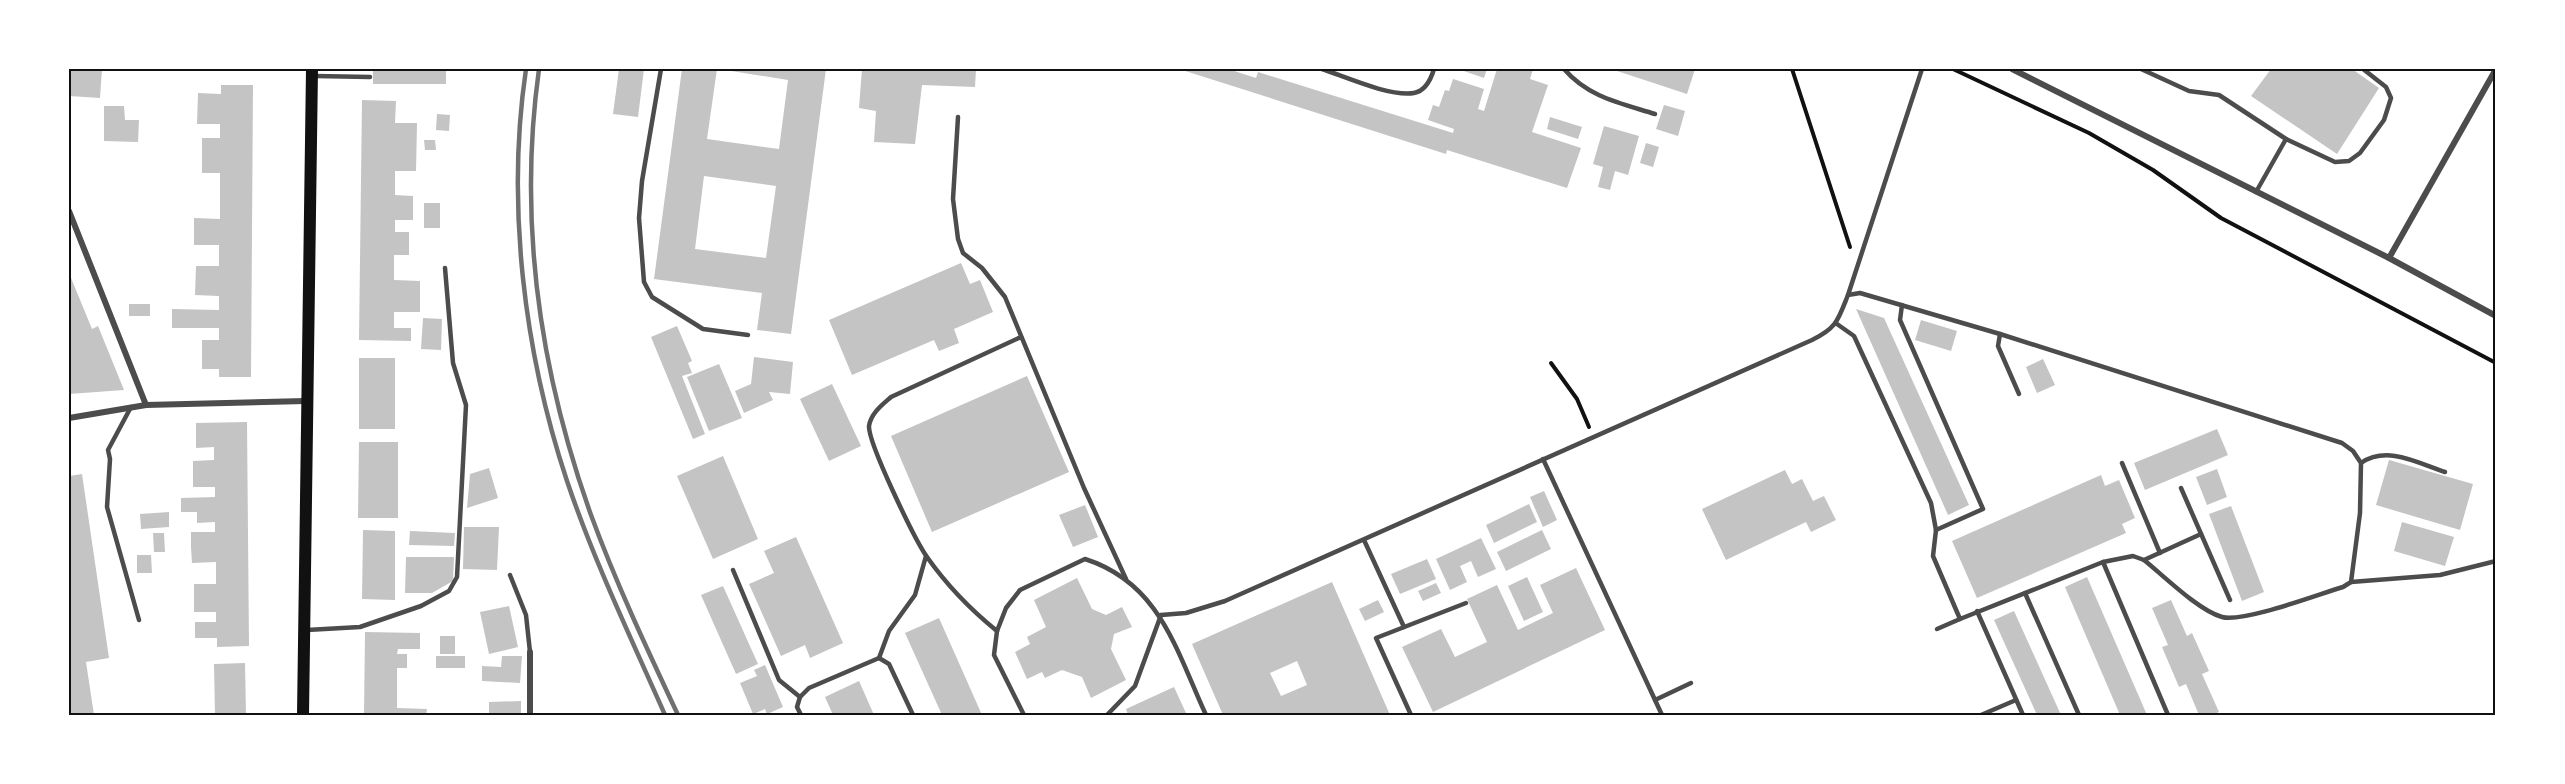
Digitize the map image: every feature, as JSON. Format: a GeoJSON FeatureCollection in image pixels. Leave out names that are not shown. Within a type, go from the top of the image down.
{"type":"FeatureCollection","features":[{"type":"Feature","properties":{"kind":"main road"},"geometry":{"type":"LineString","coordinates":[[303,715],[312,73]]}},
{"type":"Feature","properties":{"kind":"street"},"geometry":{"type":"LineString","coordinates":[[2012,69],[2389,258],[2496,316]]}},
{"type":"Feature","properties":{"kind":"street"},"geometry":{"type":"LineString","coordinates":[[2389,258],[2496,69]]}},
{"type":"Feature","properties":{"kind":"street"},"geometry":{"type":"LineString","coordinates":[[69,211],[71,221],[146,405]]}},
{"type":"Feature","properties":{"kind":"street"},"geometry":{"type":"LineString","coordinates":[[69,418],[146,405],[306,401]]}},
{"type":"Feature","properties":{"kind":"street"},"geometry":{"type":"LineString","coordinates":[[530,652],[530,715]]}},
{"type":"Feature","properties":{"kind":"lane"},"geometry":{"type":"LineString","coordinates":[[661,69],[642,181],[639,218],[644,282],[652,297],[675,314],[703,329],[748,334]]}},
{"type":"Feature","properties":{"kind":"lane"},"geometry":{"type":"LineString","coordinates":[[1322,69],[1396,93],[1415,93],[1424,88],[1434,69]]}},
{"type":"Feature","properties":{"kind":"lane"},"geometry":{"type":"LineString","coordinates":[[1564,69],[1580,86],[1594,95],[1655,114]]}},
{"type":"Feature","properties":{"kind":"lane"},"geometry":{"type":"LineString","coordinates":[[1161,615],[1186,613],[1225,601],[1828,332],[1837,324],[1857,271],[1922,69]]}},
{"type":"Feature","properties":{"kind":"lane"},"geometry":{"type":"LineString","coordinates":[[2141,69],[2189,91],[2218,95],[2286,139],[2335,162],[2349,161],[2360,153],[2384,120],[2391,98],[2386,87],[2363,69]]}},
{"type":"Feature","properties":{"kind":"lane"},"geometry":{"type":"LineString","coordinates":[[312,73],[370,77]]}},
{"type":"Feature","properties":{"kind":"lane"},"geometry":{"type":"LineString","coordinates":[[958,117],[953,199],[958,239],[963,253],[982,268],[1005,297],[1126,579]]}},
{"type":"Feature","properties":{"kind":"lane"},"geometry":{"type":"LineString","coordinates":[[2256,192],[2286,139]]}},
{"type":"Feature","properties":{"kind":"lane"},"geometry":{"type":"LineString","coordinates":[[304,630],[360,627],[421,606],[449,591],[457,577],[466,405],[453,363],[445,268]]}},
{"type":"Feature","properties":{"kind":"lane"},"geometry":{"type":"LineString","coordinates":[[1848,295],[1860,293],[2000,334],[2342,444],[2354,451],[2361,463],[2360,513],[2351,582]]}},
{"type":"Feature","properties":{"kind":"lane"},"geometry":{"type":"LineString","coordinates":[[1902,305],[1900,321],[1983,509],[1936,530]]}},
{"type":"Feature","properties":{"kind":"lane"},"geometry":{"type":"LineString","coordinates":[[1837,324],[1854,336],[1931,503],[1936,530],[1933,556],[1960,619]]}},
{"type":"Feature","properties":{"kind":"lane"},"geometry":{"type":"LineString","coordinates":[[2000,334],[1998,346],[2019,394]]}},
{"type":"Feature","properties":{"kind":"lane"},"geometry":{"type":"LineString","coordinates":[[997,631],[977,614],[926,555],[874,446],[869,427],[875,411],[891,397],[1021,337]]}},
{"type":"Feature","properties":{"kind":"lane"},"geometry":{"type":"LineString","coordinates":[[130,407],[108,450],[107,507],[139,620]]}},
{"type":"Feature","properties":{"kind":"lane"},"geometry":{"type":"LineString","coordinates":[[2361,463],[2372,455],[2388,454],[2445,472]]}},
{"type":"Feature","properties":{"kind":"lane"},"geometry":{"type":"LineString","coordinates":[[1544,459],[1662,715]]}},
{"type":"Feature","properties":{"kind":"lane"},"geometry":{"type":"LineString","coordinates":[[2122,463],[2160,553]]}},
{"type":"Feature","properties":{"kind":"lane"},"geometry":{"type":"LineString","coordinates":[[2181,488],[2230,600]]}},
{"type":"Feature","properties":{"kind":"lane"},"geometry":{"type":"LineString","coordinates":[[2144,560],[2201,534]]}},
{"type":"Feature","properties":{"kind":"lane"},"geometry":{"type":"LineString","coordinates":[[1364,540],[1404,627]]}},
{"type":"Feature","properties":{"kind":"lane"},"geometry":{"type":"LineString","coordinates":[[801,715],[797,707],[801,697],[809,688],[879,658],[889,631],[915,595],[926,555]]}},
{"type":"Feature","properties":{"kind":"lane"},"geometry":{"type":"LineString","coordinates":[[1937,629],[2103,562],[2133,556],[2144,560],[2210,612],[2224,618],[2258,612],[2343,587],[2351,582],[2440,574],[2496,561]]}},
{"type":"Feature","properties":{"kind":"lane"},"geometry":{"type":"LineString","coordinates":[[1024,715],[994,655],[997,631],[1006,608],[1020,590],[1085,559],[1107,566],[1126,579],[1161,615],[1206,715]]}},
{"type":"Feature","properties":{"kind":"lane"},"geometry":{"type":"LineString","coordinates":[[2103,562],[2168,715]]}},
{"type":"Feature","properties":{"kind":"lane"},"geometry":{"type":"LineString","coordinates":[[733,570],[778,680],[801,697]]}},
{"type":"Feature","properties":{"kind":"lane"},"geometry":{"type":"LineString","coordinates":[[510,575],[526,615],[530,652]]}},
{"type":"Feature","properties":{"kind":"lane"},"geometry":{"type":"LineString","coordinates":[[2025,593],[2079,715]]}},
{"type":"Feature","properties":{"kind":"lane"},"geometry":{"type":"LineString","coordinates":[[1411,715],[1376,638],[1466,603]]}},
{"type":"Feature","properties":{"kind":"lane"},"geometry":{"type":"LineString","coordinates":[[1977,611],[2023,715]]}},
{"type":"Feature","properties":{"kind":"lane"},"geometry":{"type":"LineString","coordinates":[[1107,715],[1135,686],[1161,615]]}},
{"type":"Feature","properties":{"kind":"lane"},"geometry":{"type":"LineString","coordinates":[[879,658],[889,664],[912,715]]}},
{"type":"Feature","properties":{"kind":"lane"},"geometry":{"type":"LineString","coordinates":[[1655,700],[1691,683]]}},
{"type":"Feature","properties":{"kind":"lane"},"geometry":{"type":"LineString","coordinates":[[1981,715],[2016,700]]}},
{"type":"Feature","properties":{"kind":"path"},"geometry":{"type":"LineString","coordinates":[[1792,69],[1857,271]]}},
{"type":"Feature","properties":{"kind":"path"},"geometry":{"type":"LineString","coordinates":[[1953,69],[2089,133],[2153,170],[2221,218],[2496,363]]}},
{"type":"Feature","properties":{"kind":"path"},"geometry":{"type":"LineString","coordinates":[[1551,363],[1577,399],[1592,436]]}},
{"type":"Feature","properties":{"kind":"building"},"geometry":{"type":"Polygon","coordinates":[[[69,69],[102,69],[100,98],[69,96],[69,69]]]}},
{"type":"Feature","properties":{"kind":"building"},"geometry":{"type":"Polygon","coordinates":[[[373,69],[446,69],[446,84],[373,84],[373,69]]]}},
{"type":"Feature","properties":{"kind":"building"},"geometry":{"type":"Polygon","coordinates":[[[619,69],[644,69],[638,117],[613,114],[619,69]]]}},
{"type":"Feature","properties":{"kind":"building"},"geometry":{"type":"Polygon","coordinates":[[[682,69],[717,69],[707,139],[779,149],[788,80],[719,69],[826,69],[791,334],[757,330],[762,293],[654,279],[682,69]],[[704,176],[695,249],[766,258],[776,186],[704,176]]]}},
{"type":"Feature","properties":{"kind":"building"},"geometry":{"type":"Polygon","coordinates":[[[862,69],[976,69],[975,87],[922,85],[915,144],[874,142],[876,111],[859,108],[862,69]]]}},
{"type":"Feature","properties":{"kind":"building"},"geometry":{"type":"Polygon","coordinates":[[[1179,69],[1228,69],[1256,78],[1258,72],[1453,133],[1454,129],[1428,120],[1433,105],[1439,107],[1445,90],[1449,91],[1453,79],[1484,89],[1478,109],[1484,111],[1497,69],[1533,69],[1530,79],[1548,85],[1532,132],[1581,148],[1567,188],[1447,150],[1446,154],[1179,69]]]}},
{"type":"Feature","properties":{"kind":"building"},"geometry":{"type":"Polygon","coordinates":[[[1458,69],[1487,69],[1484,78],[1458,69]]]}},
{"type":"Feature","properties":{"kind":"building"},"geometry":{"type":"Polygon","coordinates":[[[1611,69],[1695,69],[1687,94],[1611,69]]]}},
{"type":"Feature","properties":{"kind":"building"},"geometry":{"type":"Polygon","coordinates":[[[2271,69],[2352,69],[2379,88],[2337,154],[2251,96],[2271,69]]]}},
{"type":"Feature","properties":{"kind":"building"},"geometry":{"type":"Polygon","coordinates":[[[221,85],[253,85],[251,377],[219,377],[219,369],[202,369],[202,340],[219,340],[219,328],[172,328],[172,309],[219,310],[219,296],[195,295],[196,266],[219,266],[219,245],[194,245],[194,218],[220,219],[220,173],[202,173],[202,138],[220,138],[220,124],[197,124],[198,93],[221,94],[221,85]]]}},
{"type":"Feature","properties":{"kind":"building"},"geometry":{"type":"Polygon","coordinates":[[[362,100],[396,101],[395,123],[417,123],[416,171],[395,171],[395,195],[413,196],[413,220],[395,220],[395,232],[409,232],[409,255],[394,255],[394,280],[420,281],[420,312],[394,312],[394,328],[411,328],[411,341],[359,340],[362,100]]]}},
{"type":"Feature","properties":{"kind":"building"},"geometry":{"type":"Polygon","coordinates":[[[1664,105],[1685,111],[1678,136],[1656,129],[1664,105]]]}},
{"type":"Feature","properties":{"kind":"building"},"geometry":{"type":"Polygon","coordinates":[[[104,106],[124,106],[125,120],[139,120],[138,142],[104,141],[104,106]]]}},
{"type":"Feature","properties":{"kind":"building"},"geometry":{"type":"Polygon","coordinates":[[[437,114],[450,115],[449,131],[436,130],[437,114]]]}},
{"type":"Feature","properties":{"kind":"building"},"geometry":{"type":"Polygon","coordinates":[[[1550,117],[1582,127],[1578,139],[1547,129],[1550,117]]]}},
{"type":"Feature","properties":{"kind":"building"},"geometry":{"type":"Polygon","coordinates":[[[1604,126],[1639,136],[1628,175],[1615,171],[1610,190],[1598,187],[1603,167],[1593,164],[1604,126]]]}},
{"type":"Feature","properties":{"kind":"building"},"geometry":{"type":"Polygon","coordinates":[[[424,140],[435,140],[436,150],[425,150],[424,140]]]}},
{"type":"Feature","properties":{"kind":"building"},"geometry":{"type":"Polygon","coordinates":[[[1646,143],[1659,147],[1653,167],[1640,163],[1646,143]]]}},
{"type":"Feature","properties":{"kind":"building"},"geometry":{"type":"Polygon","coordinates":[[[424,203],[440,203],[440,228],[424,228],[424,203]]]}},
{"type":"Feature","properties":{"kind":"building"},"geometry":{"type":"Polygon","coordinates":[[[961,263],[970,284],[980,280],[993,312],[954,329],[959,343],[939,351],[934,340],[852,375],[829,320],[961,263]]]}},
{"type":"Feature","properties":{"kind":"building"},"geometry":{"type":"Polygon","coordinates":[[[69,273],[92,329],[98,326],[124,390],[69,394],[69,273]]]}},
{"type":"Feature","properties":{"kind":"building"},"geometry":{"type":"Polygon","coordinates":[[[129,304],[150,304],[150,316],[129,316],[129,304]]]}},
{"type":"Feature","properties":{"kind":"building"},"geometry":{"type":"Polygon","coordinates":[[[1856,309],[1884,318],[1969,505],[1948,515],[1856,309]]]}},
{"type":"Feature","properties":{"kind":"building"},"geometry":{"type":"Polygon","coordinates":[[[423,318],[442,319],[441,350],[421,349],[423,318]]]}},
{"type":"Feature","properties":{"kind":"building"},"geometry":{"type":"Polygon","coordinates":[[[1921,320],[1957,331],[1951,351],[1915,340],[1921,320]]]}},
{"type":"Feature","properties":{"kind":"building"},"geometry":{"type":"Polygon","coordinates":[[[677,326],[692,361],[688,363],[692,373],[682,376],[705,434],[693,439],[651,337],[677,326]]]}},
{"type":"Feature","properties":{"kind":"building"},"geometry":{"type":"Polygon","coordinates":[[[754,357],[793,362],[790,394],[769,392],[773,400],[744,413],[735,391],[751,384],[754,357]]]}},
{"type":"Feature","properties":{"kind":"building"},"geometry":{"type":"Polygon","coordinates":[[[359,358],[395,358],[395,429],[359,429],[359,358]]]}},
{"type":"Feature","properties":{"kind":"building"},"geometry":{"type":"Polygon","coordinates":[[[2043,359],[2055,385],[2037,393],[2026,367],[2043,359]]]}},
{"type":"Feature","properties":{"kind":"building"},"geometry":{"type":"Polygon","coordinates":[[[719,364],[742,418],[709,431],[687,377],[719,364]]]}},
{"type":"Feature","properties":{"kind":"building"},"geometry":{"type":"Polygon","coordinates":[[[1027,376],[1069,472],[932,532],[891,436],[1027,376]]]}},
{"type":"Feature","properties":{"kind":"building"},"geometry":{"type":"Polygon","coordinates":[[[832,384],[861,446],[829,461],[800,399],[832,384]]]}},
{"type":"Feature","properties":{"kind":"building"},"geometry":{"type":"Polygon","coordinates":[[[247,422],[249,646],[217,647],[217,638],[195,638],[195,622],[216,622],[216,612],[194,612],[194,584],[216,584],[216,562],[192,563],[191,547],[191,532],[215,532],[215,522],[197,523],[197,512],[181,512],[181,498],[215,497],[215,487],[193,487],[193,461],[214,460],[214,447],[196,448],[196,423],[247,422]]]}},
{"type":"Feature","properties":{"kind":"building"},"geometry":{"type":"Polygon","coordinates":[[[2217,429],[2228,455],[2145,490],[2134,463],[2217,429]]]}},
{"type":"Feature","properties":{"kind":"building"},"geometry":{"type":"Polygon","coordinates":[[[359,442],[398,442],[398,518],[358,518],[359,442]]]}},
{"type":"Feature","properties":{"kind":"building"},"geometry":{"type":"Polygon","coordinates":[[[723,456],[758,539],[713,559],[677,476],[723,456]]]}},
{"type":"Feature","properties":{"kind":"building"},"geometry":{"type":"Polygon","coordinates":[[[2389,460],[2473,484],[2460,530],[2376,505],[2389,460]]]}},
{"type":"Feature","properties":{"kind":"building"},"geometry":{"type":"Polygon","coordinates":[[[489,468],[498,498],[467,508],[470,474],[489,468]]]}},
{"type":"Feature","properties":{"kind":"building"},"geometry":{"type":"Polygon","coordinates":[[[2217,469],[2227,497],[2207,505],[2196,477],[2217,469]]]}},
{"type":"Feature","properties":{"kind":"building"},"geometry":{"type":"Polygon","coordinates":[[[1785,470],[1792,484],[1802,479],[1813,501],[1824,496],[1836,520],[1811,532],[1806,522],[1726,560],[1702,509],[1785,470]]]}},
{"type":"Feature","properties":{"kind":"building"},"geometry":{"type":"Polygon","coordinates":[[[82,474],[109,658],[86,662],[94,715],[69,715],[69,476],[82,474]]]}},
{"type":"Feature","properties":{"kind":"building"},"geometry":{"type":"Polygon","coordinates":[[[2101,475],[2105,486],[2119,480],[2135,518],[2122,524],[2126,533],[1977,598],[1952,541],[2101,475]]]}},
{"type":"Feature","properties":{"kind":"building"},"geometry":{"type":"Polygon","coordinates":[[[1544,491],[1557,520],[1543,527],[1530,497],[1544,491]]]}},
{"type":"Feature","properties":{"kind":"building"},"geometry":{"type":"Polygon","coordinates":[[[1529,504],[1537,522],[1494,543],[1486,525],[1529,504]]]}},
{"type":"Feature","properties":{"kind":"building"},"geometry":{"type":"Polygon","coordinates":[[[1085,505],[1098,537],[1073,547],[1059,515],[1085,505]]]}},
{"type":"Feature","properties":{"kind":"building"},"geometry":{"type":"Polygon","coordinates":[[[2231,506],[2264,592],[2242,601],[2209,514],[2231,506]]]}},
{"type":"Feature","properties":{"kind":"building"},"geometry":{"type":"Polygon","coordinates":[[[169,512],[169,527],[141,529],[140,514],[169,512]]]}},
{"type":"Feature","properties":{"kind":"building"},"geometry":{"type":"Polygon","coordinates":[[[2402,522],[2454,537],[2445,566],[2394,551],[2402,522]]]}},
{"type":"Feature","properties":{"kind":"building"},"geometry":{"type":"Polygon","coordinates":[[[464,527],[499,527],[497,570],[463,569],[464,527]]]}},
{"type":"Feature","properties":{"kind":"building"},"geometry":{"type":"Polygon","coordinates":[[[363,530],[395,531],[395,600],[362,599],[363,530]]]}},
{"type":"Feature","properties":{"kind":"building"},"geometry":{"type":"Polygon","coordinates":[[[1542,530],[1551,549],[1506,571],[1497,552],[1542,530]]]}},
{"type":"Feature","properties":{"kind":"building"},"geometry":{"type":"Polygon","coordinates":[[[410,531],[455,533],[454,546],[409,545],[410,531]]]}},
{"type":"Feature","properties":{"kind":"building"},"geometry":{"type":"Polygon","coordinates":[[[153,533],[164,533],[165,552],[154,552],[153,533]]]}},
{"type":"Feature","properties":{"kind":"building"},"geometry":{"type":"Polygon","coordinates":[[[796,537],[843,643],[810,658],[805,645],[781,656],[749,584],[774,573],[764,551],[796,537]]]}},
{"type":"Feature","properties":{"kind":"building"},"geometry":{"type":"Polygon","coordinates":[[[1481,538],[1496,569],[1478,577],[1471,561],[1460,566],[1467,582],[1450,590],[1436,559],[1481,538]]]}},
{"type":"Feature","properties":{"kind":"building"},"geometry":{"type":"Polygon","coordinates":[[[137,555],[151,555],[152,573],[137,573],[137,555]]]}},
{"type":"Feature","properties":{"kind":"building"},"geometry":{"type":"Polygon","coordinates":[[[406,557],[454,557],[453,581],[432,593],[405,593],[406,557]]]}},
{"type":"Feature","properties":{"kind":"building"},"geometry":{"type":"Polygon","coordinates":[[[1427,559],[1436,579],[1400,594],[1391,574],[1427,559]]]}},
{"type":"Feature","properties":{"kind":"building"},"geometry":{"type":"Polygon","coordinates":[[[1576,568],[1605,630],[1433,712],[1402,647],[1441,629],[1455,657],[1487,642],[1467,599],[1497,585],[1518,630],[1553,613],[1540,585],[1576,568]]]}},
{"type":"Feature","properties":{"kind":"building"},"geometry":{"type":"Polygon","coordinates":[[[1527,577],[1543,612],[1524,621],[1508,586],[1527,577]]]}},
{"type":"Feature","properties":{"kind":"building"},"geometry":{"type":"Polygon","coordinates":[[[2087,577],[2147,715],[2120,715],[2065,587],[2087,577]]]}},
{"type":"Feature","properties":{"kind":"building"},"geometry":{"type":"Polygon","coordinates":[[[1077,578],[1092,609],[1106,615],[1122,607],[1132,627],[1114,634],[1111,649],[1126,680],[1091,698],[1082,677],[1062,670],[1045,678],[1042,672],[1027,679],[1015,652],[1030,644],[1027,637],[1046,627],[1034,600],[1077,578]]]}},
{"type":"Feature","properties":{"kind":"building"},"geometry":{"type":"Polygon","coordinates":[[[1332,582],[1390,715],[1223,715],[1192,644],[1332,582]],[[1297,661],[1270,673],[1281,696],[1307,685],[1297,661]]]}},
{"type":"Feature","properties":{"kind":"building"},"geometry":{"type":"Polygon","coordinates":[[[1436,583],[1441,593],[1423,601],[1418,591],[1436,583]]]}},
{"type":"Feature","properties":{"kind":"building"},"geometry":{"type":"Polygon","coordinates":[[[723,586],[758,664],[736,674],[701,595],[723,586]]]}},
{"type":"Feature","properties":{"kind":"building"},"geometry":{"type":"Polygon","coordinates":[[[1378,600],[1384,612],[1365,621],[1359,609],[1378,600]]]}},
{"type":"Feature","properties":{"kind":"building"},"geometry":{"type":"Polygon","coordinates":[[[2171,600],[2187,636],[2192,633],[2209,671],[2202,674],[2219,712],[2212,715],[2199,715],[2186,684],[2179,687],[2162,647],[2168,645],[2152,608],[2171,600]]]}},
{"type":"Feature","properties":{"kind":"building"},"geometry":{"type":"Polygon","coordinates":[[[509,606],[518,647],[489,654],[480,612],[509,606]]]}},
{"type":"Feature","properties":{"kind":"building"},"geometry":{"type":"Polygon","coordinates":[[[2014,611],[2061,715],[2037,715],[1994,620],[2014,611]]]}},
{"type":"Feature","properties":{"kind":"building"},"geometry":{"type":"Polygon","coordinates":[[[939,618],[982,715],[942,715],[905,633],[939,618]]]}},
{"type":"Feature","properties":{"kind":"building"},"geometry":{"type":"Polygon","coordinates":[[[365,632],[420,633],[420,649],[398,649],[397,654],[407,654],[407,668],[397,668],[397,708],[427,709],[426,715],[364,715],[365,632]]]}},
{"type":"Feature","properties":{"kind":"building"},"geometry":{"type":"Polygon","coordinates":[[[440,636],[455,636],[455,654],[440,654],[440,636]]]}},
{"type":"Feature","properties":{"kind":"building"},"geometry":{"type":"Polygon","coordinates":[[[436,656],[465,656],[465,668],[436,668],[436,656]]]}},
{"type":"Feature","properties":{"kind":"building"},"geometry":{"type":"Polygon","coordinates":[[[502,656],[522,656],[520,683],[482,681],[482,666],[501,667],[502,656]]]}},
{"type":"Feature","properties":{"kind":"building"},"geometry":{"type":"Polygon","coordinates":[[[245,663],[246,715],[215,715],[214,664],[245,663]]]}},
{"type":"Feature","properties":{"kind":"building"},"geometry":{"type":"Polygon","coordinates":[[[765,665],[783,707],[767,714],[765,709],[753,714],[740,683],[757,676],[754,670],[765,665]]]}},
{"type":"Feature","properties":{"kind":"building"},"geometry":{"type":"Polygon","coordinates":[[[859,681],[874,715],[833,715],[825,697],[859,681]]]}},
{"type":"Feature","properties":{"kind":"building"},"geometry":{"type":"Polygon","coordinates":[[[1174,687],[1186,713],[1128,715],[1126,709],[1174,687]]]}},
{"type":"Feature","properties":{"kind":"building"},"geometry":{"type":"Polygon","coordinates":[[[521,701],[521,715],[489,715],[489,702],[521,701]]]}},
{"type":"Feature","properties":{"kind":"railway"},"geometry":{"type":"LineString","coordinates":[[526,69],[520,120],[519,225],[530,330],[540,381],[552,432],[578,511],[613,599],[665,715]]}},
{"type":"Feature","properties":{"kind":"railway"},"geometry":{"type":"LineString","coordinates":[[539,69],[533,126],[531,182],[533,239],[538,295],[558,406],[591,515],[632,616],[678,715]]}}]}
